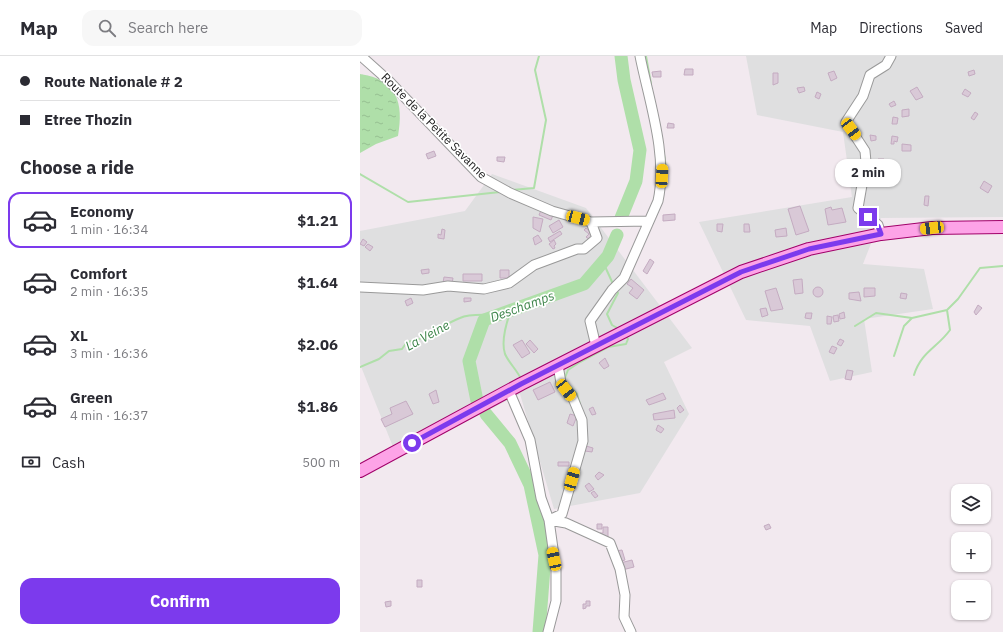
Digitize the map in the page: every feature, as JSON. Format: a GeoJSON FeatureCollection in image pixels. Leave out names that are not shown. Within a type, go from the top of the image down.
{"type":"FeatureCollection","features":[{"type":"Feature","properties":{"kind":"main road"},"geometry":{"type":"LineString","coordinates":[[360,471],[509,390],[741,272],[809,249],[881,234],[932,228],[1003,227]]}},
{"type":"Feature","properties":{"kind":"street","name":"Route de la Petite Savanne"},"geometry":{"type":"LineString","coordinates":[[360,56],[389,81],[481,177],[510,193],[552,211],[591,222],[648,221]]}},
{"type":"Feature","properties":{"kind":"street"},"geometry":{"type":"LineString","coordinates":[[596,346],[590,321],[612,290],[621,282],[658,201],[662,167],[640,56]]}},
{"type":"Feature","properties":{"kind":"street"},"geometry":{"type":"LineString","coordinates":[[881,234],[878,226],[858,208],[866,162],[865,151],[846,122],[863,96],[870,74],[886,65],[891,56]]}},
{"type":"Feature","properties":{"kind":"street"},"geometry":{"type":"LineString","coordinates":[[360,287],[423,290],[448,286],[484,289],[510,283],[534,266],[577,249],[584,250],[597,238],[591,222]]}},
{"type":"Feature","properties":{"kind":"street"},"geometry":{"type":"LineString","coordinates":[[550,520],[562,514],[583,441],[582,420],[572,396],[561,383],[558,365]]}},
{"type":"Feature","properties":{"kind":"street"},"geometry":{"type":"LineString","coordinates":[[509,390],[530,440],[541,498],[550,520],[556,570],[556,601],[548,632]]}},
{"type":"Feature","properties":{"kind":"street"},"geometry":{"type":"LineString","coordinates":[[550,520],[566,523],[610,544],[620,569],[623,588],[624,617],[631,632]]}},
{"type":"Feature","properties":{"kind":"shaded area"},"geometry":{"type":"Polygon","coordinates":[[[746,56],[1003,56],[1003,217],[881,218],[863,264],[924,269],[933,309],[864,319],[872,372],[830,381],[810,326],[746,320],[699,222],[852,197],[843,132],[757,115],[746,56]]]}},
{"type":"Feature","properties":{"kind":"shaded area"},"geometry":{"type":"Polygon","coordinates":[[[492,174],[586,208],[692,348],[664,362],[689,414],[640,493],[554,509],[520,394],[397,457],[360,364],[360,231],[465,211],[492,174]]]}},
{"type":"Feature","properties":{"kind":"water"},"geometry":{"type":"Polygon","coordinates":[[[360,74],[373,77],[390,87],[395,94],[398,103],[400,124],[398,136],[376,144],[360,153],[360,74]]]}},
{"type":"Feature","properties":{"kind":"building"},"geometry":{"type":"Polygon","coordinates":[[[685,69],[693,69],[693,75],[684,75],[685,69]]]}},
{"type":"Feature","properties":{"kind":"building"},"geometry":{"type":"Polygon","coordinates":[[[974,70],[975,74],[969,76],[968,72],[974,70]]]}},
{"type":"Feature","properties":{"kind":"building"},"geometry":{"type":"Polygon","coordinates":[[[661,71],[661,77],[653,77],[652,72],[661,71]]]}},
{"type":"Feature","properties":{"kind":"building"},"geometry":{"type":"Polygon","coordinates":[[[834,71],[837,78],[831,81],[828,73],[834,71]]]}},
{"type":"Feature","properties":{"kind":"building"},"geometry":{"type":"Polygon","coordinates":[[[773,73],[778,73],[778,83],[773,85],[773,73]]]}},
{"type":"Feature","properties":{"kind":"building"},"geometry":{"type":"Polygon","coordinates":[[[804,87],[805,91],[799,93],[797,88],[804,87]]]}},
{"type":"Feature","properties":{"kind":"building"},"geometry":{"type":"Polygon","coordinates":[[[917,87],[923,97],[916,100],[910,91],[917,87]]]}},
{"type":"Feature","properties":{"kind":"building"},"geometry":{"type":"Polygon","coordinates":[[[965,89],[971,93],[968,97],[962,94],[965,89]]]}},
{"type":"Feature","properties":{"kind":"building"},"geometry":{"type":"Polygon","coordinates":[[[817,92],[821,94],[819,99],[815,97],[817,92]]]}},
{"type":"Feature","properties":{"kind":"building"},"geometry":{"type":"Polygon","coordinates":[[[894,101],[896,105],[891,107],[889,104],[894,101]]]}},
{"type":"Feature","properties":{"kind":"building"},"geometry":{"type":"Polygon","coordinates":[[[909,109],[909,116],[902,117],[902,110],[909,109]]]}},
{"type":"Feature","properties":{"kind":"building"},"geometry":{"type":"Polygon","coordinates":[[[975,112],[978,114],[974,120],[971,118],[975,112]]]}},
{"type":"Feature","properties":{"kind":"building"},"geometry":{"type":"Polygon","coordinates":[[[893,117],[898,118],[897,124],[892,124],[893,117]]]}},
{"type":"Feature","properties":{"kind":"building"},"geometry":{"type":"Polygon","coordinates":[[[668,123],[674,124],[674,128],[667,128],[668,123]]]}},
{"type":"Feature","properties":{"kind":"building"},"geometry":{"type":"Polygon","coordinates":[[[870,135],[876,136],[876,140],[871,141],[870,135]]]}},
{"type":"Feature","properties":{"kind":"building"},"geometry":{"type":"Polygon","coordinates":[[[892,136],[898,137],[897,142],[894,141],[894,144],[891,144],[892,136]]]}},
{"type":"Feature","properties":{"kind":"building"},"geometry":{"type":"Polygon","coordinates":[[[902,144],[911,145],[911,151],[902,151],[902,144]]]}},
{"type":"Feature","properties":{"kind":"building"},"geometry":{"type":"Polygon","coordinates":[[[434,151],[436,156],[428,159],[426,154],[434,151]]]}},
{"type":"Feature","properties":{"kind":"building"},"geometry":{"type":"Polygon","coordinates":[[[497,157],[505,157],[504,162],[497,161],[497,157]]]}},
{"type":"Feature","properties":{"kind":"building"},"geometry":{"type":"Polygon","coordinates":[[[878,159],[884,159],[884,165],[878,165],[878,159]]]}},
{"type":"Feature","properties":{"kind":"building"},"geometry":{"type":"Polygon","coordinates":[[[984,181],[992,186],[988,193],[980,188],[984,181]]]}},
{"type":"Feature","properties":{"kind":"building"},"geometry":{"type":"Polygon","coordinates":[[[925,196],[929,196],[928,206],[924,205],[925,196]]]}},
{"type":"Feature","properties":{"kind":"building"},"geometry":{"type":"Polygon","coordinates":[[[800,206],[809,231],[796,235],[788,209],[800,206]]]}},
{"type":"Feature","properties":{"kind":"building"},"geometry":{"type":"Polygon","coordinates":[[[831,207],[832,210],[842,208],[846,222],[828,225],[825,209],[831,207]]]}},
{"type":"Feature","properties":{"kind":"building"},"geometry":{"type":"Polygon","coordinates":[[[542,208],[554,213],[551,220],[539,215],[542,208]]]}},
{"type":"Feature","properties":{"kind":"building"},"geometry":{"type":"Polygon","coordinates":[[[675,214],[675,220],[663,221],[663,215],[675,214]]]}},
{"type":"Feature","properties":{"kind":"building"},"geometry":{"type":"Polygon","coordinates":[[[533,217],[543,219],[540,232],[533,228],[533,217]]]}},
{"type":"Feature","properties":{"kind":"building"},"geometry":{"type":"Polygon","coordinates":[[[559,220],[563,227],[553,233],[549,226],[559,220]]]}},
{"type":"Feature","properties":{"kind":"building"},"geometry":{"type":"Polygon","coordinates":[[[717,224],[723,224],[722,232],[717,231],[717,224]]]}},
{"type":"Feature","properties":{"kind":"building"},"geometry":{"type":"Polygon","coordinates":[[[744,224],[749,224],[750,232],[744,232],[744,224]]]}},
{"type":"Feature","properties":{"kind":"building"},"geometry":{"type":"Polygon","coordinates":[[[586,228],[594,234],[590,240],[586,237],[589,234],[584,230],[586,228]]]}},
{"type":"Feature","properties":{"kind":"building"},"geometry":{"type":"Polygon","coordinates":[[[786,228],[787,236],[776,237],[775,230],[786,228]]]}},
{"type":"Feature","properties":{"kind":"building"},"geometry":{"type":"Polygon","coordinates":[[[442,229],[445,230],[444,239],[438,238],[438,234],[441,235],[442,229]]]}},
{"type":"Feature","properties":{"kind":"building"},"geometry":{"type":"Polygon","coordinates":[[[560,231],[562,234],[550,242],[548,238],[560,231]]]}},
{"type":"Feature","properties":{"kind":"building"},"geometry":{"type":"Polygon","coordinates":[[[538,235],[542,241],[535,245],[533,238],[538,235]]]}},
{"type":"Feature","properties":{"kind":"building"},"geometry":{"type":"Polygon","coordinates":[[[363,239],[367,242],[364,246],[360,244],[363,239]]]}},
{"type":"Feature","properties":{"kind":"building"},"geometry":{"type":"Polygon","coordinates":[[[554,240],[556,244],[554,246],[555,248],[553,249],[549,244],[554,240]]]}},
{"type":"Feature","properties":{"kind":"building"},"geometry":{"type":"Polygon","coordinates":[[[368,244],[373,247],[370,251],[365,247],[368,244]]]}},
{"type":"Feature","properties":{"kind":"building"},"geometry":{"type":"Polygon","coordinates":[[[650,259],[654,262],[647,274],[643,271],[650,259]]]}},
{"type":"Feature","properties":{"kind":"building"},"geometry":{"type":"Polygon","coordinates":[[[429,269],[429,273],[422,274],[421,270],[429,269]]]}},
{"type":"Feature","properties":{"kind":"building"},"geometry":{"type":"Polygon","coordinates":[[[500,270],[509,270],[509,278],[500,278],[500,270]]]}},
{"type":"Feature","properties":{"kind":"building"},"geometry":{"type":"Polygon","coordinates":[[[463,274],[482,274],[482,281],[463,281],[463,274]]]}},
{"type":"Feature","properties":{"kind":"building"},"geometry":{"type":"Polygon","coordinates":[[[444,277],[453,278],[452,284],[443,283],[444,277]]]}},
{"type":"Feature","properties":{"kind":"building"},"geometry":{"type":"Polygon","coordinates":[[[631,279],[644,290],[637,299],[629,293],[633,288],[627,284],[631,279]]]}},
{"type":"Feature","properties":{"kind":"building"},"geometry":{"type":"Polygon","coordinates":[[[802,279],[803,293],[795,294],[793,280],[802,279]]]}},
{"type":"Feature","properties":{"kind":"building"},"geometry":{"type":"Polygon","coordinates":[[[816,287],[820,287],[822,288],[822,296],[816,297],[813,294],[813,290],[816,287]]]}},
{"type":"Feature","properties":{"kind":"building"},"geometry":{"type":"Polygon","coordinates":[[[776,288],[783,309],[771,311],[765,291],[776,288]]]}},
{"type":"Feature","properties":{"kind":"building"},"geometry":{"type":"Polygon","coordinates":[[[864,288],[875,288],[875,296],[864,297],[864,288]]]}},
{"type":"Feature","properties":{"kind":"building"},"geometry":{"type":"Polygon","coordinates":[[[859,292],[861,301],[849,299],[849,293],[859,292]]]}},
{"type":"Feature","properties":{"kind":"building"},"geometry":{"type":"Polygon","coordinates":[[[901,293],[907,294],[906,299],[900,298],[901,293]]]}},
{"type":"Feature","properties":{"kind":"building"},"geometry":{"type":"Polygon","coordinates":[[[411,298],[413,303],[407,306],[405,301],[411,298]]]}},
{"type":"Feature","properties":{"kind":"building"},"geometry":{"type":"Polygon","coordinates":[[[464,298],[471,298],[471,301],[464,302],[464,298]]]}},
{"type":"Feature","properties":{"kind":"building"},"geometry":{"type":"Polygon","coordinates":[[[978,305],[982,308],[976,315],[974,312],[978,305]]]}},
{"type":"Feature","properties":{"kind":"building"},"geometry":{"type":"Polygon","coordinates":[[[766,308],[768,315],[762,317],[760,309],[766,308]]]}},
{"type":"Feature","properties":{"kind":"building"},"geometry":{"type":"Polygon","coordinates":[[[844,312],[845,318],[840,319],[839,314],[844,312]]]}},
{"type":"Feature","properties":{"kind":"building"},"geometry":{"type":"Polygon","coordinates":[[[806,313],[812,313],[811,319],[805,318],[806,313]]]}},
{"type":"Feature","properties":{"kind":"building"},"geometry":{"type":"Polygon","coordinates":[[[838,315],[839,321],[834,322],[833,316],[838,315]]]}},
{"type":"Feature","properties":{"kind":"building"},"geometry":{"type":"Polygon","coordinates":[[[827,316],[832,317],[831,324],[827,324],[827,316]]]}},
{"type":"Feature","properties":{"kind":"building"},"geometry":{"type":"Polygon","coordinates":[[[840,339],[844,341],[841,346],[837,344],[840,339]]]}},
{"type":"Feature","properties":{"kind":"building"},"geometry":{"type":"Polygon","coordinates":[[[522,340],[530,353],[522,358],[513,345],[522,340]]]}},
{"type":"Feature","properties":{"kind":"building"},"geometry":{"type":"Polygon","coordinates":[[[530,340],[538,349],[534,353],[526,344],[530,340]]]}},
{"type":"Feature","properties":{"kind":"building"},"geometry":{"type":"Polygon","coordinates":[[[832,346],[837,348],[834,354],[829,352],[832,346]]]}},
{"type":"Feature","properties":{"kind":"building"},"geometry":{"type":"Polygon","coordinates":[[[605,358],[609,366],[604,369],[599,363],[605,358]]]}},
{"type":"Feature","properties":{"kind":"building"},"geometry":{"type":"Polygon","coordinates":[[[847,370],[853,371],[851,380],[845,379],[847,370]]]}},
{"type":"Feature","properties":{"kind":"building"},"geometry":{"type":"Polygon","coordinates":[[[550,382],[555,392],[538,400],[533,390],[550,382]]]}},
{"type":"Feature","properties":{"kind":"building"},"geometry":{"type":"Polygon","coordinates":[[[436,390],[439,402],[433,404],[429,394],[436,390]]]}},
{"type":"Feature","properties":{"kind":"building"},"geometry":{"type":"Polygon","coordinates":[[[663,393],[666,399],[649,405],[646,400],[663,393]]]}},
{"type":"Feature","properties":{"kind":"building"},"geometry":{"type":"Polygon","coordinates":[[[406,401],[413,414],[385,427],[381,419],[392,414],[390,408],[406,401]]]}},
{"type":"Feature","properties":{"kind":"building"},"geometry":{"type":"Polygon","coordinates":[[[680,405],[684,410],[680,413],[677,408],[680,405]]]}},
{"type":"Feature","properties":{"kind":"building"},"geometry":{"type":"Polygon","coordinates":[[[593,407],[596,414],[592,415],[589,409],[593,407]]]}},
{"type":"Feature","properties":{"kind":"building"},"geometry":{"type":"Polygon","coordinates":[[[674,410],[675,418],[654,420],[653,414],[674,410]]]}},
{"type":"Feature","properties":{"kind":"building"},"geometry":{"type":"Polygon","coordinates":[[[570,414],[577,416],[573,426],[567,423],[570,414]]]}},
{"type":"Feature","properties":{"kind":"building"},"geometry":{"type":"Polygon","coordinates":[[[658,425],[664,429],[661,433],[656,430],[658,425]]]}},
{"type":"Feature","properties":{"kind":"building"},"geometry":{"type":"Polygon","coordinates":[[[586,446],[593,448],[592,452],[585,451],[586,446]]]}},
{"type":"Feature","properties":{"kind":"building"},"geometry":{"type":"Polygon","coordinates":[[[558,462],[569,462],[569,466],[558,466],[558,462]]]}},
{"type":"Feature","properties":{"kind":"building"},"geometry":{"type":"Polygon","coordinates":[[[599,472],[604,475],[598,480],[595,476],[599,472]]]}},
{"type":"Feature","properties":{"kind":"building"},"geometry":{"type":"Polygon","coordinates":[[[589,483],[594,489],[589,492],[585,486],[589,483]]]}},
{"type":"Feature","properties":{"kind":"building"},"geometry":{"type":"Polygon","coordinates":[[[594,491],[598,496],[595,498],[591,493],[594,491]]]}},
{"type":"Feature","properties":{"kind":"building"},"geometry":{"type":"Polygon","coordinates":[[[597,524],[602,524],[602,529],[597,529],[597,524]]]}},
{"type":"Feature","properties":{"kind":"building"},"geometry":{"type":"Polygon","coordinates":[[[769,524],[771,528],[766,530],[764,526],[769,524]]]}},
{"type":"Feature","properties":{"kind":"building"},"geometry":{"type":"Polygon","coordinates":[[[603,527],[608,527],[608,537],[600,537],[600,533],[603,533],[603,527]]]}},
{"type":"Feature","properties":{"kind":"building"},"geometry":{"type":"Polygon","coordinates":[[[622,550],[625,560],[619,562],[616,551],[622,550]]]}},
{"type":"Feature","properties":{"kind":"building"},"geometry":{"type":"Polygon","coordinates":[[[632,560],[634,567],[622,570],[620,563],[632,560]]]}},
{"type":"Feature","properties":{"kind":"building"},"geometry":{"type":"Polygon","coordinates":[[[417,580],[422,580],[422,587],[417,587],[417,580]]]}},
{"type":"Feature","properties":{"kind":"building"},"geometry":{"type":"Polygon","coordinates":[[[391,601],[391,606],[386,607],[385,602],[391,601]]]}},
{"type":"Feature","properties":{"kind":"building"},"geometry":{"type":"Polygon","coordinates":[[[586,601],[590,601],[590,606],[586,606],[586,608],[583,609],[583,604],[586,604],[586,601]]]}},
{"type":"Feature","properties":{"kind":"waterway"},"geometry":{"type":"LineString","coordinates":[[512,190],[534,188],[546,120],[535,70],[539,56]]}},
{"type":"Feature","properties":{"kind":"waterway","name":"Deschamps"},"geometry":{"type":"LineString","coordinates":[[621,56],[624,80],[640,150],[636,181],[621,218]]}},
{"type":"Feature","properties":{"kind":"waterway"},"geometry":{"type":"LineString","coordinates":[[646,56],[651,84]]}},
{"type":"Feature","properties":{"kind":"waterway"},"geometry":{"type":"LineString","coordinates":[[664,155],[666,168],[665,178]]}},
{"type":"Feature","properties":{"kind":"waterway"},"geometry":{"type":"LineString","coordinates":[[360,174],[408,202],[500,192]]}},
{"type":"Feature","properties":{"kind":"waterway","name":"Deschamps"},"geometry":{"type":"LineString","coordinates":[[477,401],[469,361],[484,320],[584,284],[608,256],[617,235]]}},
{"type":"Feature","properties":{"kind":"waterway"},"geometry":{"type":"LineString","coordinates":[[603,262],[613,284]]}},
{"type":"Feature","properties":{"kind":"waterway"},"geometry":{"type":"LineString","coordinates":[[894,356],[904,326],[912,318],[947,310],[958,299],[980,268],[1003,266]]}},
{"type":"Feature","properties":{"kind":"waterway"},"geometry":{"type":"LineString","coordinates":[[616,290],[618,293],[607,314],[612,325],[619,329]]}},
{"type":"Feature","properties":{"kind":"waterway"},"geometry":{"type":"LineString","coordinates":[[511,310],[505,332],[504,349],[505,354],[521,379]]}},
{"type":"Feature","properties":{"kind":"waterway"},"geometry":{"type":"LineString","coordinates":[[914,375],[917,367],[925,355],[950,330],[947,310]]}},
{"type":"Feature","properties":{"kind":"waterway"},"geometry":{"type":"LineString","coordinates":[[855,326],[876,313],[912,318]]}},
{"type":"Feature","properties":{"kind":"waterway","name":"La Veine"},"geometry":{"type":"LineString","coordinates":[[360,367],[379,359],[389,351],[402,349],[407,342],[415,341],[464,316],[498,314]]}},
{"type":"Feature","properties":{"kind":"waterway"},"geometry":{"type":"LineString","coordinates":[[580,404],[577,394],[564,380],[568,370],[608,347],[626,344],[628,339],[626,336]]}},
{"type":"Feature","properties":{"kind":"waterway","name":"Deschamps"},"geometry":{"type":"LineString","coordinates":[[486,414],[510,443],[530,485],[545,555],[539,632]]}},
{"type":"Feature","properties":{"kind":"route"},"geometry":{"type":"LineString","coordinates":[[412,443],[521,384],[741,272],[809,249],[881,234],[878,226],[868,217]]}}]}
